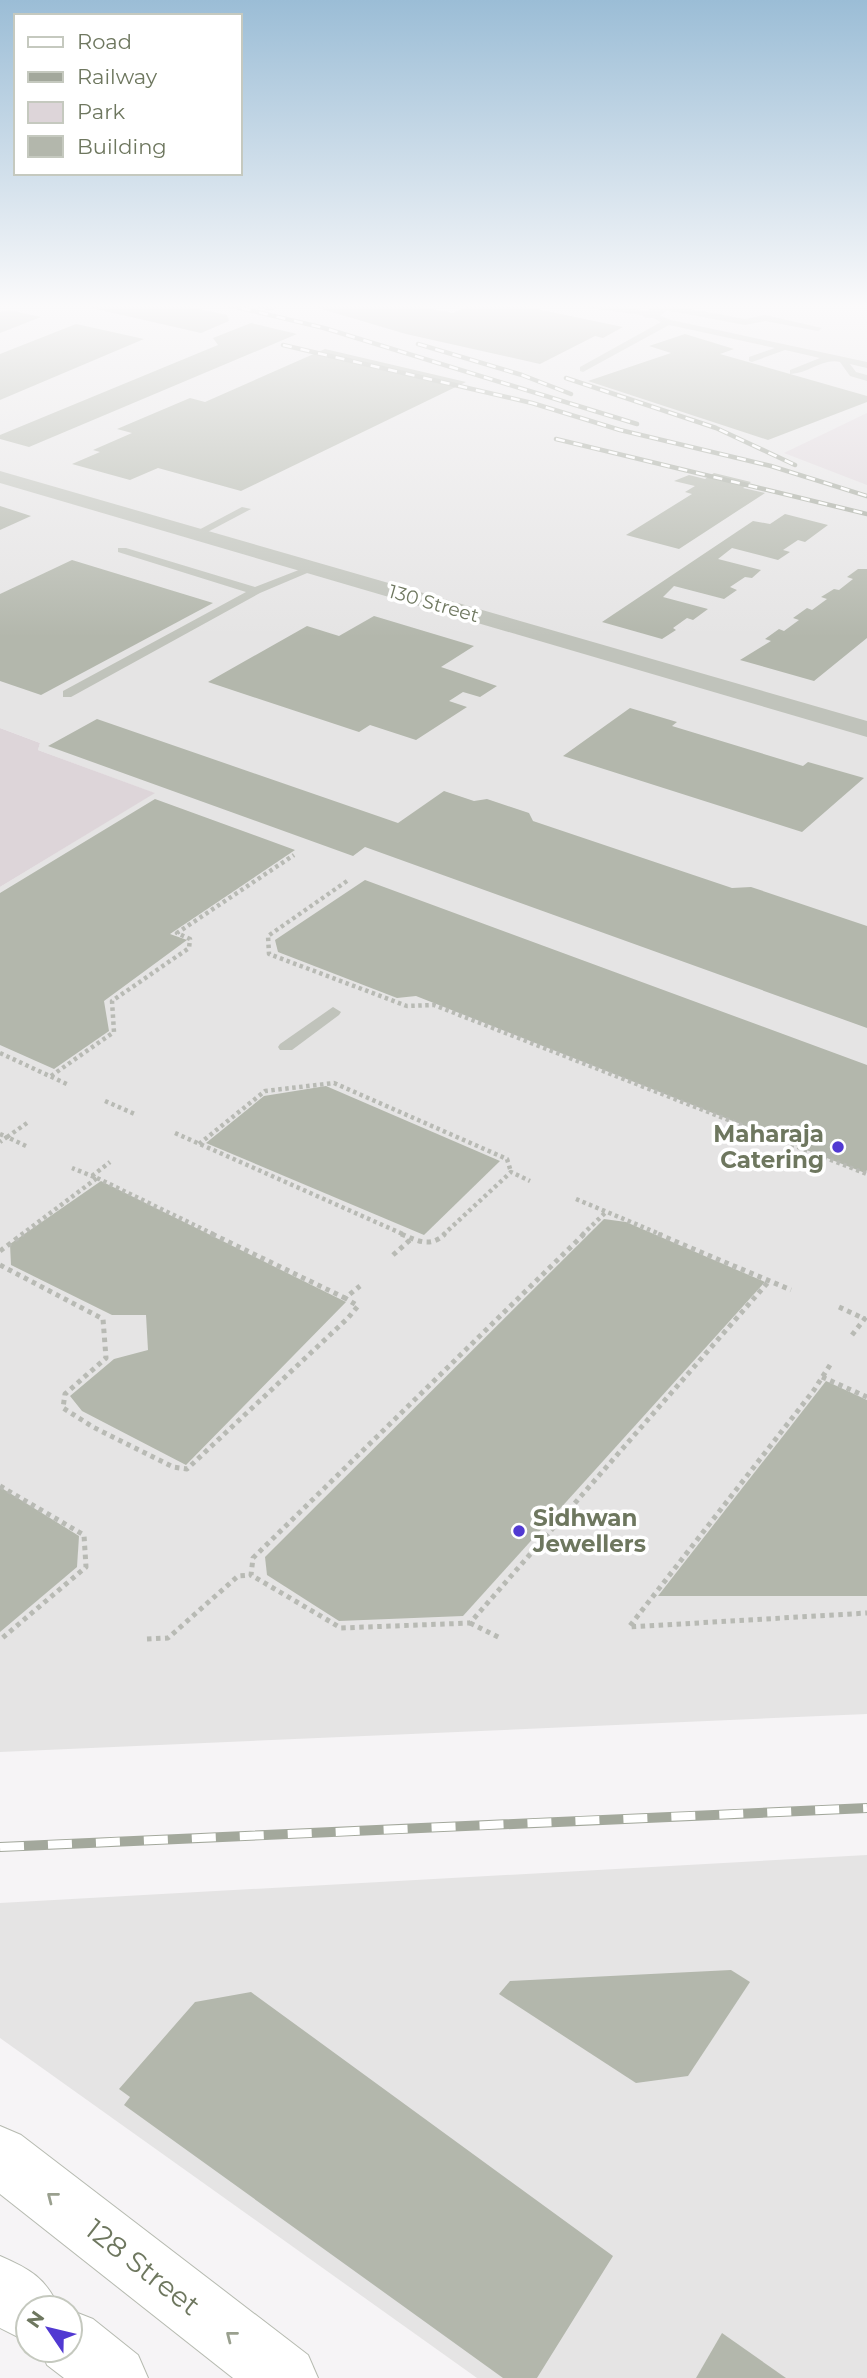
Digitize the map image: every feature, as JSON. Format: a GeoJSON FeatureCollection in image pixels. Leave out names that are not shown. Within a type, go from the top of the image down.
{"type":"FeatureCollection","features":[{"type":"Feature","properties":{"kind":"main road","name":"128 Street"},"geometry":{"type":"LineString","coordinates":[[0,2157],[285,2378]]}},
{"type":"Feature","properties":{"kind":"main road"},"geometry":{"type":"LineString","coordinates":[[84,2354],[115,2378]]}},
{"type":"Feature","properties":{"kind":"street","name":"130 Street"},"geometry":{"type":"LineString","coordinates":[[0,477],[867,729]]}},
{"type":"Feature","properties":{"kind":"lane"},"geometry":{"type":"LineString","coordinates":[[196,534],[246,509]]}},
{"type":"Feature","properties":{"kind":"lane"},"geometry":{"type":"LineString","coordinates":[[122,550],[256,591]]}},
{"type":"Feature","properties":{"kind":"lane"},"geometry":{"type":"LineString","coordinates":[[67,694],[256,591],[313,568]]}},
{"type":"Feature","properties":{"kind":"lane"},"geometry":{"type":"LineString","coordinates":[[286,1047],[333,1012]]}},
{"type":"Feature","properties":{"kind":"path"},"geometry":{"type":"LineString","coordinates":[[51,1076],[114,1032],[112,1001],[189,948],[190,939],[177,933],[294,855]]}},
{"type":"Feature","properties":{"kind":"path"},"geometry":{"type":"LineString","coordinates":[[347,881],[268,936],[270,954],[407,1006],[434,1005],[867,1174]]}},
{"type":"Feature","properties":{"kind":"path"},"geometry":{"type":"LineString","coordinates":[[0,1053],[69,1084]]}},
{"type":"Feature","properties":{"kind":"path"},"geometry":{"type":"LineString","coordinates":[[199,1144],[265,1091],[334,1083],[507,1159],[511,1172],[530,1181]]}},
{"type":"Feature","properties":{"kind":"path"},"geometry":{"type":"LineString","coordinates":[[105,1101],[137,1115]]}},
{"type":"Feature","properties":{"kind":"path"},"geometry":{"type":"LineString","coordinates":[[0,1142],[27,1123]]}},
{"type":"Feature","properties":{"kind":"path"},"geometry":{"type":"LineString","coordinates":[[175,1133],[422,1243],[437,1241],[511,1172]]}},
{"type":"Feature","properties":{"kind":"path"},"geometry":{"type":"LineString","coordinates":[[0,1134],[26,1146]]}},
{"type":"Feature","properties":{"kind":"path"},"geometry":{"type":"LineString","coordinates":[[0,1251],[110,1162]]}},
{"type":"Feature","properties":{"kind":"path"},"geometry":{"type":"LineString","coordinates":[[0,1265],[103,1319],[106,1359],[65,1394],[63,1408],[93,1427],[173,1467],[187,1469],[358,1306],[72,1168]]}},
{"type":"Feature","properties":{"kind":"path"},"geometry":{"type":"LineString","coordinates":[[576,1199],[791,1290]]}},
{"type":"Feature","properties":{"kind":"path"},"geometry":{"type":"LineString","coordinates":[[251,1575],[253,1558],[606,1212]]}},
{"type":"Feature","properties":{"kind":"path"},"geometry":{"type":"LineString","coordinates":[[393,1255],[411,1239]]}},
{"type":"Feature","properties":{"kind":"path"},"geometry":{"type":"LineString","coordinates":[[470,1623],[769,1280]]}},
{"type":"Feature","properties":{"kind":"path"},"geometry":{"type":"LineString","coordinates":[[345,1298],[360,1286]]}},
{"type":"Feature","properties":{"kind":"path"},"geometry":{"type":"LineString","coordinates":[[839,1307],[866,1318],[852,1335]]}},
{"type":"Feature","properties":{"kind":"path"},"geometry":{"type":"LineString","coordinates":[[831,1365],[629,1627],[867,1613]]}},
{"type":"Feature","properties":{"kind":"path"},"geometry":{"type":"LineString","coordinates":[[822,1377],[867,1397]]}},
{"type":"Feature","properties":{"kind":"path"},"geometry":{"type":"LineString","coordinates":[[0,1486],[84,1535],[86,1567],[0,1640]]}},
{"type":"Feature","properties":{"kind":"path"},"geometry":{"type":"LineString","coordinates":[[147,1639],[168,1638],[238,1576],[251,1575],[341,1628],[470,1623],[500,1637]]}},
{"type":"Feature","properties":{"kind":"shaded area"},"geometry":{"type":"Polygon","coordinates":[[[0,415],[867,415],[867,1714],[0,1752],[0,887],[154,793],[38,750],[40,743],[0,728],[0,415]]]}},
{"type":"Feature","properties":{"kind":"shaded area"},"geometry":{"type":"Polygon","coordinates":[[[867,1855],[867,2378],[477,2378],[0,2038],[0,1903],[867,1855]]]}},
{"type":"Feature","properties":{"kind":"green space"},"geometry":{"type":"Polygon","coordinates":[[[863,415],[867,415],[867,485],[784,453],[863,415]]]}},
{"type":"Feature","properties":{"kind":"green space"},"geometry":{"type":"Polygon","coordinates":[[[0,728],[40,743],[38,750],[155,793],[0,887],[0,728]]]}},
{"type":"Feature","properties":{"kind":"building"},"geometry":{"type":"Polygon","coordinates":[[[49,415],[105,415],[29,447],[0,439],[0,435],[49,415]]]}},
{"type":"Feature","properties":{"kind":"building"},"geometry":{"type":"Polygon","coordinates":[[[150,415],[398,415],[241,491],[158,468],[130,480],[72,464],[100,452],[93,450],[132,433],[117,429],[150,415]]]}},
{"type":"Feature","properties":{"kind":"building"},"geometry":{"type":"Polygon","coordinates":[[[692,415],[833,415],[768,440],[692,415]]]}},
{"type":"Feature","properties":{"kind":"building"},"geometry":{"type":"Polygon","coordinates":[[[714,473],[751,482],[743,488],[765,493],[679,549],[626,535],[692,494],[685,492],[695,486],[674,481],[689,475],[705,479],[714,473]]]}},
{"type":"Feature","properties":{"kind":"building"},"geometry":{"type":"Polygon","coordinates":[[[0,506],[31,516],[0,530],[0,506]]]}},
{"type":"Feature","properties":{"kind":"building"},"geometry":{"type":"Polygon","coordinates":[[[785,514],[828,525],[805,542],[798,540],[783,550],[790,552],[778,560],[732,548],[718,559],[761,570],[752,578],[745,577],[730,587],[737,590],[724,599],[674,586],[663,597],[708,609],[693,620],[687,618],[673,628],[676,630],[662,639],[602,622],[753,521],[770,524],[785,514]]]}},
{"type":"Feature","properties":{"kind":"building"},"geometry":{"type":"Polygon","coordinates":[[[72,560],[213,603],[41,695],[0,681],[0,594],[72,560]]]}},
{"type":"Feature","properties":{"kind":"building"},"geometry":{"type":"Polygon","coordinates":[[[858,569],[867,569],[867,638],[814,681],[740,660],[771,641],[765,639],[779,629],[784,631],[799,620],[793,618],[807,608],[812,610],[827,599],[821,597],[834,589],[839,590],[853,579],[847,577],[858,569]]]}},
{"type":"Feature","properties":{"kind":"building"},"geometry":{"type":"Polygon","coordinates":[[[374,616],[474,646],[441,667],[497,686],[480,697],[463,692],[449,701],[467,707],[416,740],[370,725],[359,732],[208,682],[307,626],[339,636],[374,616]]]}},
{"type":"Feature","properties":{"kind":"building"},"geometry":{"type":"Polygon","coordinates":[[[630,708],[677,722],[672,726],[803,766],[808,762],[864,778],[802,832],[563,756],[630,708]]]}},
{"type":"Feature","properties":{"kind":"building"},"geometry":{"type":"Polygon","coordinates":[[[97,719],[398,823],[444,791],[474,801],[487,799],[529,813],[533,821],[732,888],[751,887],[867,926],[867,1028],[365,847],[353,856],[48,746],[97,719]]]}},
{"type":"Feature","properties":{"kind":"building"},"geometry":{"type":"Polygon","coordinates":[[[155,799],[295,850],[170,934],[187,940],[104,1001],[109,1031],[54,1069],[0,1045],[0,893],[155,799]]]}},
{"type":"Feature","properties":{"kind":"building"},"geometry":{"type":"Polygon","coordinates":[[[365,880],[867,1065],[867,1170],[865,1173],[416,996],[397,998],[278,952],[275,940],[365,880]]]}},
{"type":"Feature","properties":{"kind":"building"},"geometry":{"type":"Polygon","coordinates":[[[326,1086],[500,1161],[424,1235],[206,1143],[264,1096],[326,1086]]]}},
{"type":"Feature","properties":{"kind":"building"},"geometry":{"type":"Polygon","coordinates":[[[101,1181],[346,1302],[186,1465],[82,1411],[70,1396],[114,1359],[148,1350],[146,1315],[112,1315],[11,1265],[10,1244],[101,1181]]]}},
{"type":"Feature","properties":{"kind":"building"},"geometry":{"type":"Polygon","coordinates":[[[604,1219],[626,1222],[765,1282],[463,1616],[339,1621],[267,1575],[265,1557],[604,1219]]]}},
{"type":"Feature","properties":{"kind":"building"},"geometry":{"type":"Polygon","coordinates":[[[826,1381],[867,1400],[867,1596],[658,1596],[826,1381]]]}},
{"type":"Feature","properties":{"kind":"building"},"geometry":{"type":"Polygon","coordinates":[[[0,1487],[79,1536],[77,1567],[0,1632],[0,1487]]]}},
{"type":"Feature","properties":{"kind":"building"},"geometry":{"type":"Polygon","coordinates":[[[731,1970],[750,1982],[688,2076],[636,2083],[499,1994],[510,1981],[731,1970]]]}},
{"type":"Feature","properties":{"kind":"building"},"geometry":{"type":"Polygon","coordinates":[[[251,1992],[613,2256],[537,2378],[503,2378],[124,2105],[130,2097],[119,2089],[195,2002],[251,1992]]]}},
{"type":"Feature","properties":{"kind":"building"},"geometry":{"type":"Polygon","coordinates":[[[722,2333],[786,2378],[696,2378],[722,2333]]]}},
{"type":"Feature","properties":{"kind":"railway"},"geometry":{"type":"LineString","coordinates":[[571,415],[620,430],[771,466],[867,496]]}},
{"type":"Feature","properties":{"kind":"railway"},"geometry":{"type":"LineString","coordinates":[[608,415],[637,424]]}},
{"type":"Feature","properties":{"kind":"railway"},"geometry":{"type":"LineString","coordinates":[[677,415],[716,428],[795,465]]}},
{"type":"Feature","properties":{"kind":"railway"},"geometry":{"type":"LineString","coordinates":[[556,439],[867,514]]}},
{"type":"Feature","properties":{"kind":"railway"},"geometry":{"type":"LineString","coordinates":[[0,1847],[867,1808]]}},
{"type":"Feature","properties":{"kind":"place","name":"Maharaja Catering"},"geometry":{"type":"Point","coordinates":[838,1147]}},
{"type":"Feature","properties":{"kind":"place","name":"Sidhwan Jewellers"},"geometry":{"type":"Point","coordinates":[519,1531]}}]}
